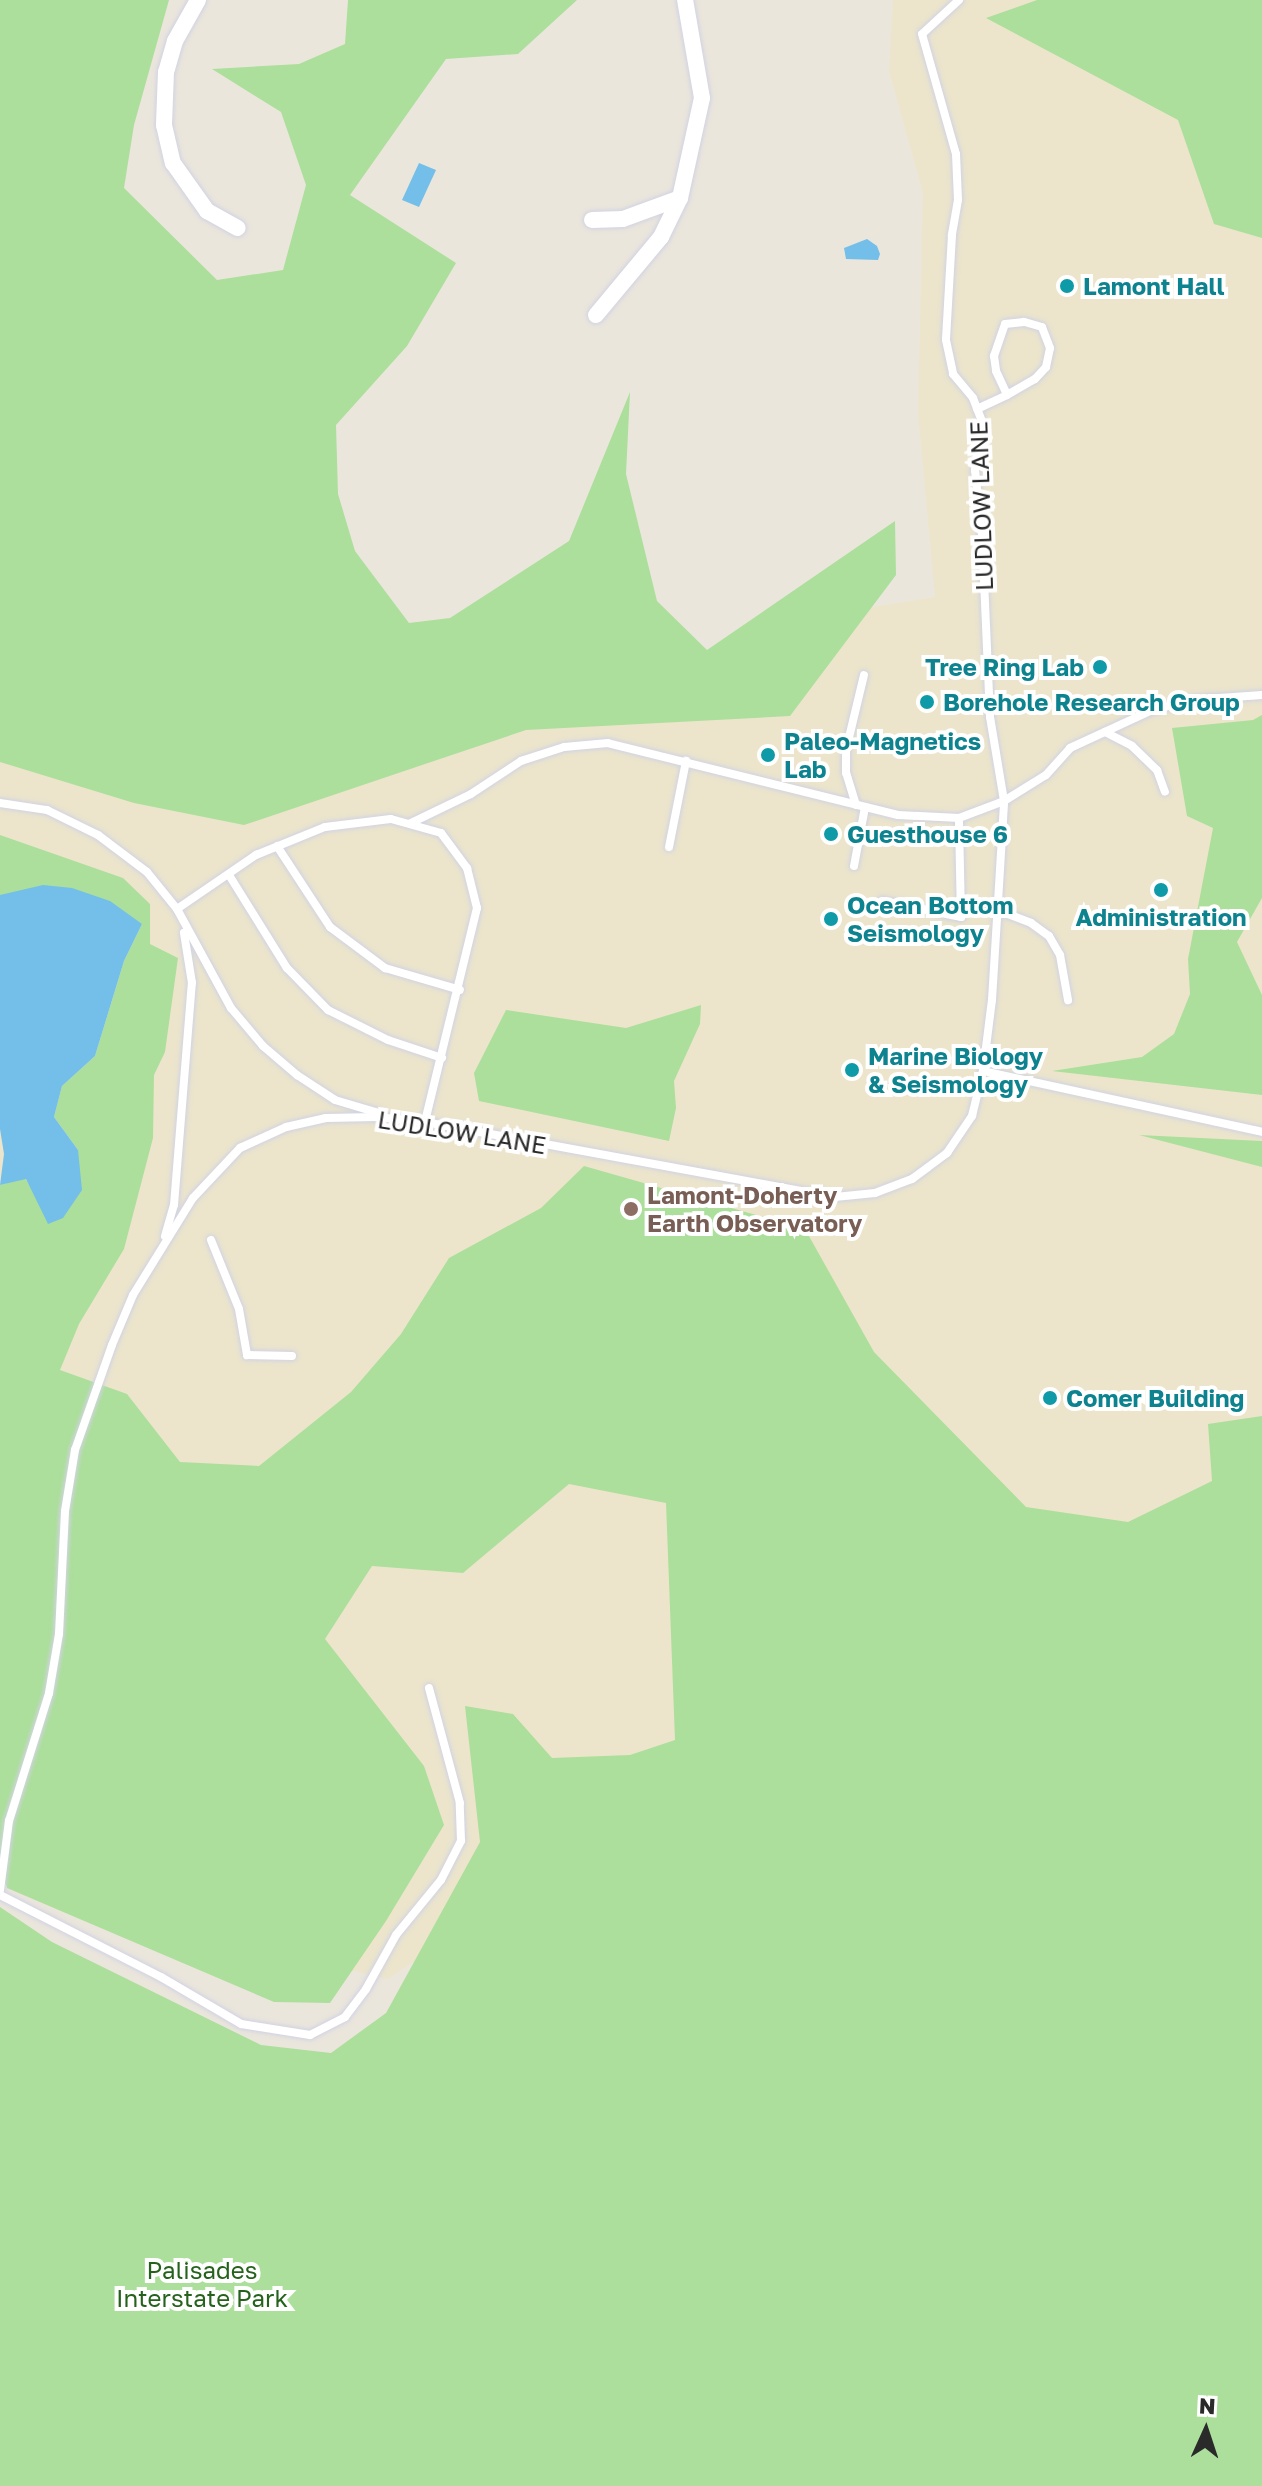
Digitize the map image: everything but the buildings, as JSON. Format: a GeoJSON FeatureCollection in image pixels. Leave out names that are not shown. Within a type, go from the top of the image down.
{"type":"FeatureCollection","features":[{"type":"Feature","properties":{"kind":"street"},"geometry":{"type":"LineString","coordinates":[[198,0],[175,41],[166,72],[164,125],[173,163],[207,211],[238,228]]}},
{"type":"Feature","properties":{"kind":"street"},"geometry":{"type":"LineString","coordinates":[[596,315],[661,237],[680,198],[702,98],[685,0]]}},
{"type":"Feature","properties":{"kind":"street"},"geometry":{"type":"LineString","coordinates":[[592,220],[623,219],[680,198]]}},
{"type":"Feature","properties":{"kind":"lane","name":"LUDLOW LANE"},"geometry":{"type":"LineString","coordinates":[[0,1892],[9,1821],[49,1693],[59,1634],[65,1511],[75,1450],[133,1295],[193,1198],[240,1148],[286,1127],[326,1118],[377,1117],[425,1122],[835,1197],[875,1193],[912,1179],[947,1153],[972,1116],[983,1071],[1000,911],[1004,801],[990,717],[982,534],[975,470],[982,422],[977,409],[953,374],[946,340],[952,235],[958,200],[956,154],[922,34],[959,0]]}},
{"type":"Feature","properties":{"kind":"lane"},"geometry":{"type":"LineString","coordinates":[[977,409],[1007,395],[1035,379],[1046,367],[1050,348],[1042,327],[1024,322],[1005,324],[994,356],[996,371],[1007,395]]}},
{"type":"Feature","properties":{"kind":"lane"},"geometry":{"type":"LineString","coordinates":[[854,866],[860,806],[846,773],[846,750],[864,675]]}},
{"type":"Feature","properties":{"kind":"lane"},"geometry":{"type":"LineString","coordinates":[[411,823],[471,794],[521,761],[564,747],[608,743],[898,815],[959,818],[1004,801],[1046,775],[1070,748],[1150,711],[1191,700],[1262,695]]}},
{"type":"Feature","properties":{"kind":"lane"},"geometry":{"type":"LineString","coordinates":[[1105,732],[1132,746],[1157,770],[1165,792]]}},
{"type":"Feature","properties":{"kind":"lane"},"geometry":{"type":"LineString","coordinates":[[669,847],[686,761]]}},
{"type":"Feature","properties":{"kind":"lane"},"geometry":{"type":"LineString","coordinates":[[0,803],[47,810],[98,835],[147,872],[177,909],[231,1008],[263,1046],[335,1100],[425,1122],[460,990],[477,908],[467,868],[441,833],[391,819],[325,827],[256,855],[177,909]]}},
{"type":"Feature","properties":{"kind":"lane"},"geometry":{"type":"LineString","coordinates":[[882,901],[961,917],[959,818]]}},
{"type":"Feature","properties":{"kind":"lane"},"geometry":{"type":"LineString","coordinates":[[277,846],[330,927],[385,968],[460,990]]}},
{"type":"Feature","properties":{"kind":"lane"},"geometry":{"type":"LineString","coordinates":[[229,875],[287,968],[328,1010],[388,1040],[442,1058]]}},
{"type":"Feature","properties":{"kind":"lane"},"geometry":{"type":"LineString","coordinates":[[161,1249],[174,1205],[192,983],[187,945],[177,909]]}},
{"type":"Feature","properties":{"kind":"lane"},"geometry":{"type":"LineString","coordinates":[[1000,911],[1031,923],[1049,936],[1060,955],[1068,1000]]}},
{"type":"Feature","properties":{"kind":"lane"},"geometry":{"type":"LineString","coordinates":[[983,1071],[1262,1132]]}},
{"type":"Feature","properties":{"kind":"lane"},"geometry":{"type":"LineString","coordinates":[[211,1240],[239,1309],[247,1355],[292,1356]]}},
{"type":"Feature","properties":{"kind":"lane"},"geometry":{"type":"LineString","coordinates":[[0,1892],[161,1977],[241,2024],[310,2035],[345,2017],[366,1989],[396,1935],[441,1880],[461,1841],[460,1803],[429,1688]]}},
{"type":"Feature","properties":{"kind":"shaded area","name":"Lamont-Doherty Earth Observatory"},"geometry":{"type":"Polygon","coordinates":[[[893,0],[1262,0],[1262,1624],[548,1872],[388,1979],[30,1897],[0,1861],[0,714],[482,708],[806,695],[848,611],[935,597],[918,413],[923,193],[889,71],[893,0]]]}},
{"type":"Feature","properties":{"kind":"green space"},"geometry":{"type":"Polygon","coordinates":[[[0,0],[169,0],[134,125],[124,188],[217,280],[283,270],[306,185],[281,112],[212,69],[299,64],[345,44],[348,0],[577,0],[518,54],[446,59],[350,195],[456,263],[407,346],[336,425],[338,494],[355,551],[409,623],[450,618],[569,541],[630,392],[626,474],[657,601],[707,650],[895,521],[896,575],[790,716],[526,730],[244,825],[134,803],[0,762],[0,0]]]}},
{"type":"Feature","properties":{"kind":"green space"},"geometry":{"type":"Polygon","coordinates":[[[1037,0],[1262,0],[1262,238],[1214,224],[1178,120],[986,18],[1037,0]]]}},
{"type":"Feature","properties":{"kind":"green space"},"geometry":{"type":"Polygon","coordinates":[[[1262,715],[1262,898],[1237,942],[1262,995],[1262,1095],[1052,1071],[1142,1057],[1174,1034],[1190,994],[1188,959],[1213,828],[1187,816],[1172,728],[1253,720],[1262,715]]]}},
{"type":"Feature","properties":{"kind":"green space","name":"Palisades Interstate Park"},"geometry":{"type":"Polygon","coordinates":[[[0,835],[123,878],[150,904],[150,944],[178,958],[165,1052],[154,1075],[153,1138],[124,1249],[79,1324],[60,1370],[127,1394],[180,1462],[259,1466],[351,1392],[401,1334],[449,1258],[541,1208],[584,1166],[805,1229],[874,1352],[1026,1507],[1128,1522],[1212,1481],[1208,1424],[1262,1416],[1262,2486],[0,2486],[0,1907],[52,1942],[261,2045],[331,2053],[386,2013],[480,1842],[465,1706],[513,1714],[552,1758],[630,1755],[675,1740],[666,1503],[569,1484],[463,1573],[372,1566],[325,1639],[424,1766],[444,1825],[386,1921],[330,2003],[274,2002],[7,1888],[0,1866],[0,1185],[25,1178],[35,1194],[78,1150],[54,1117],[62,1086],[95,1056],[124,961],[142,924],[0,895],[0,835]]]}},
{"type":"Feature","properties":{"kind":"green space"},"geometry":{"type":"Polygon","coordinates":[[[701,1005],[700,1024],[674,1081],[676,1108],[669,1141],[479,1101],[474,1073],[506,1010],[626,1028],[701,1005]]]}},
{"type":"Feature","properties":{"kind":"green space"},"geometry":{"type":"Polygon","coordinates":[[[1139,1135],[1262,1141],[1262,1167],[1139,1135]]]}},
{"type":"Feature","properties":{"kind":"water"},"geometry":{"type":"Polygon","coordinates":[[[419,163],[436,170],[419,207],[402,200],[419,163]]]}},
{"type":"Feature","properties":{"kind":"water"},"geometry":{"type":"Polygon","coordinates":[[[867,239],[877,246],[880,254],[878,260],[846,259],[844,248],[867,239]]]}},
{"type":"Feature","properties":{"kind":"water"},"geometry":{"type":"Polygon","coordinates":[[[43,885],[72,888],[110,901],[142,924],[124,961],[95,1056],[62,1086],[54,1117],[78,1150],[82,1190],[63,1218],[48,1224],[26,1179],[0,1185],[4,1154],[0,1129],[0,895],[43,885]]]}},
{"type":"Feature","properties":{"kind":"place","name":"Lamont Hall"},"geometry":{"type":"Point","coordinates":[1067,286]}},
{"type":"Feature","properties":{"kind":"place","name":"Tree Ring Lab"},"geometry":{"type":"Point","coordinates":[1100,667]}},
{"type":"Feature","properties":{"kind":"place","name":"Borehole Research Group"},"geometry":{"type":"Point","coordinates":[927,702]}},
{"type":"Feature","properties":{"kind":"place","name":"Paleo-Magnetics Lab"},"geometry":{"type":"Point","coordinates":[768,755]}},
{"type":"Feature","properties":{"kind":"place","name":"Guesthouse 6"},"geometry":{"type":"Point","coordinates":[831,834]}},
{"type":"Feature","properties":{"kind":"place","name":"Administration"},"geometry":{"type":"Point","coordinates":[1161,890]}},
{"type":"Feature","properties":{"kind":"place","name":"Ocean Bottom Seismology"},"geometry":{"type":"Point","coordinates":[831,919]}},
{"type":"Feature","properties":{"kind":"place","name":"Marine Biology & Seismology"},"geometry":{"type":"Point","coordinates":[852,1070]}},
{"type":"Feature","properties":{"kind":"place","name":"Lamont-Doherty Earth Observatory"},"geometry":{"type":"Point","coordinates":[631,1209]}},
{"type":"Feature","properties":{"kind":"place","name":"Comer Building"},"geometry":{"type":"Point","coordinates":[1050,1398]}}]}
